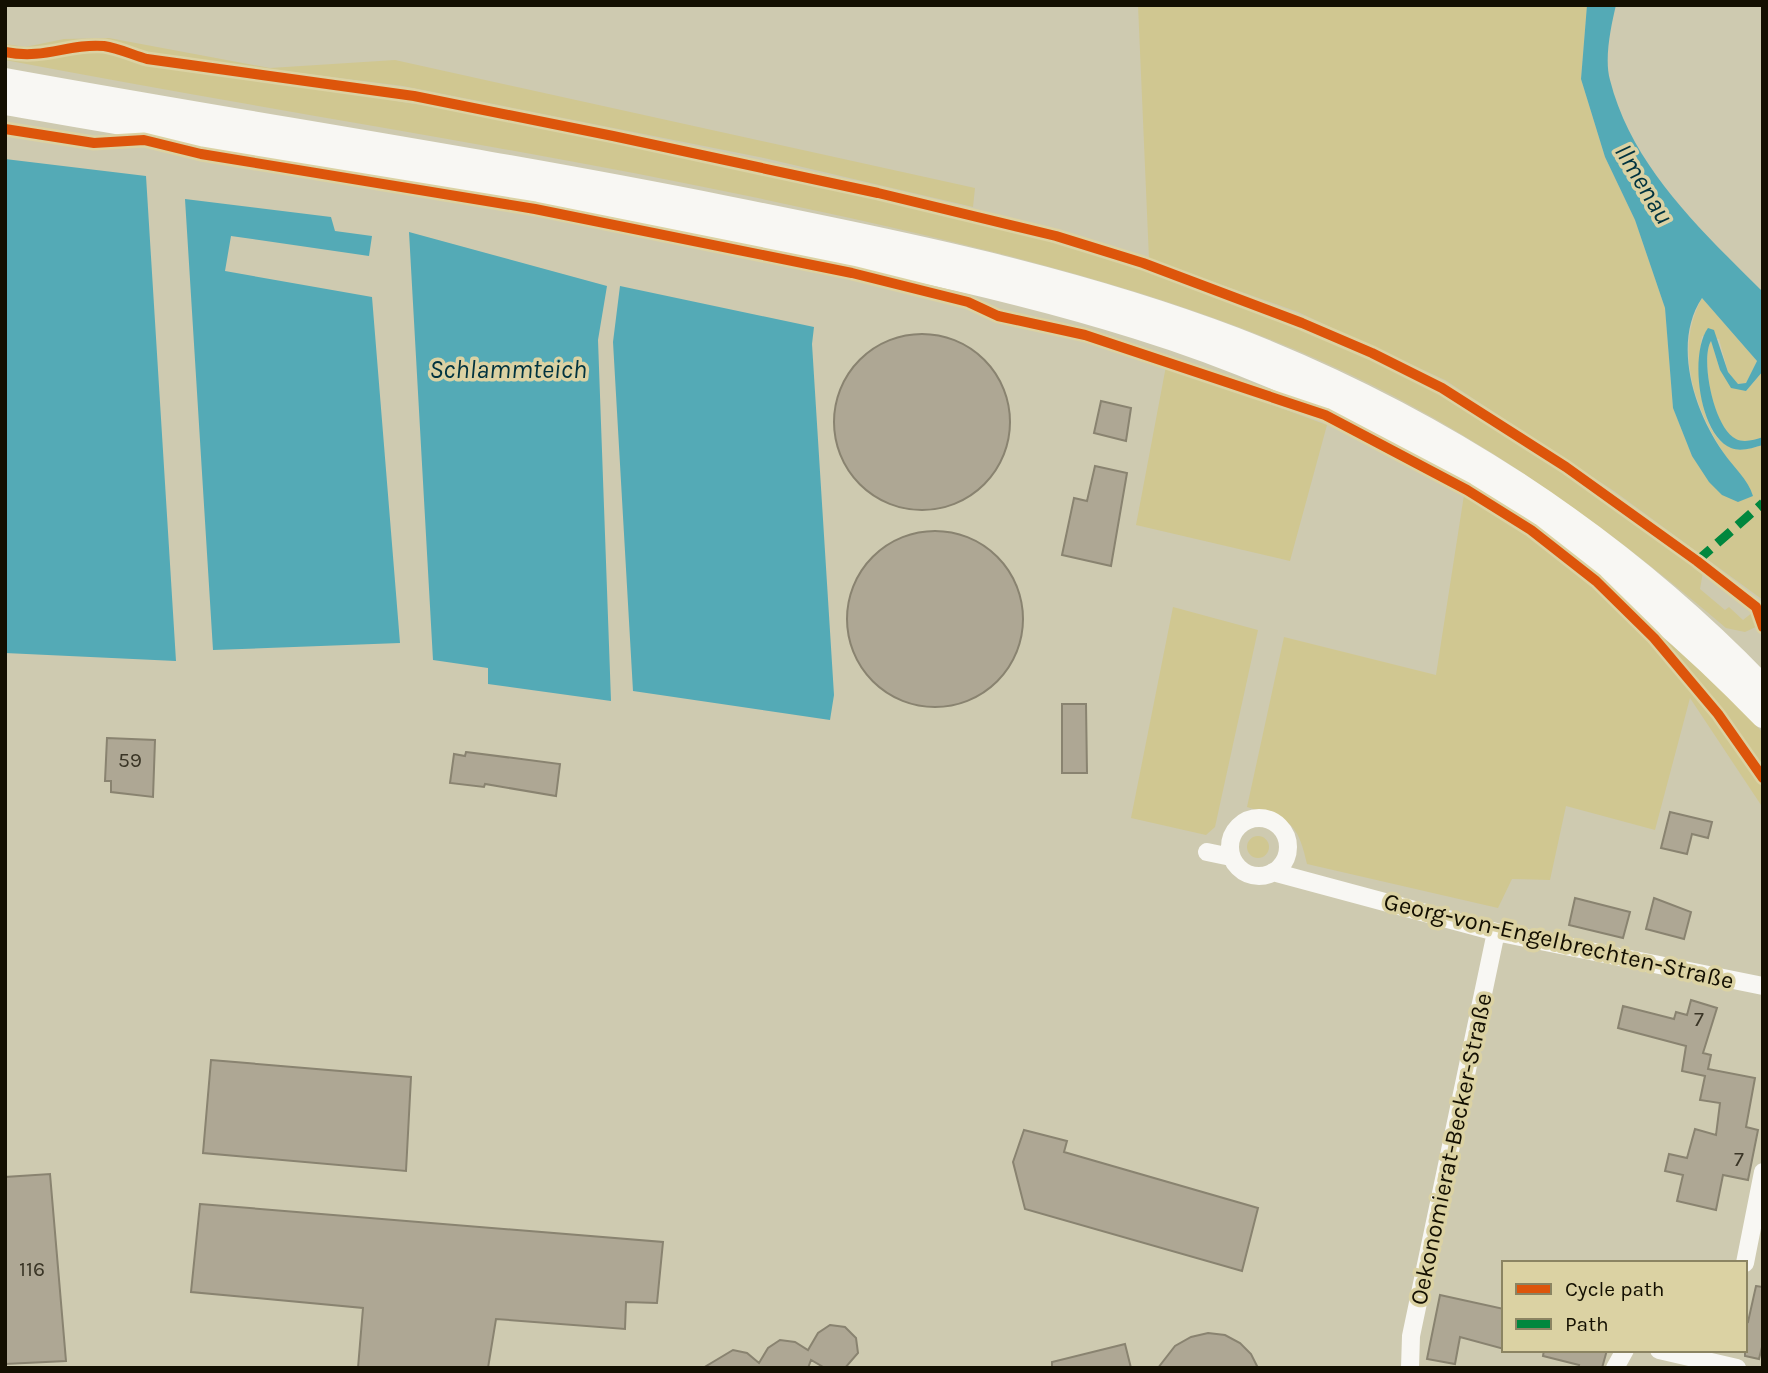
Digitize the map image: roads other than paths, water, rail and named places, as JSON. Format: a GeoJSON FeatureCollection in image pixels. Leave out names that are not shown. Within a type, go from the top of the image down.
{"type":"FeatureCollection","features":[{"type":"Feature","properties":{"kind":"main road"},"geometry":{"type":"LineString","coordinates":[[5,79],[622,187],[904,244],[1106,297],[1233,339],[1340,384],[1436,433],[1512,479],[1587,531],[1671,599],[1763,687]]}},
{"type":"Feature","properties":{"kind":"main road"},"geometry":{"type":"LineString","coordinates":[[8,105],[619,209],[884,263],[1051,302],[1139,327],[1226,358],[1333,403],[1391,433],[1502,498],[1576,550],[1667,622],[1763,716]]}},
{"type":"Feature","properties":{"kind":"street"},"geometry":{"type":"LineString","coordinates":[[1231,857],[1231,838],[1241,824],[1256,817],[1274,821],[1286,836],[1288,847],[1286,859],[1273,872]]}},
{"type":"Feature","properties":{"kind":"street","name":"Georg-von-Engelbrechten-Straße"},"geometry":{"type":"LineString","coordinates":[[1207,852],[1231,857],[1241,870],[1250,875],[1273,872],[1496,932],[1763,986]]}},
{"type":"Feature","properties":{"kind":"street","name":"Oekonomierat-Becker-Straße"},"geometry":{"type":"LineString","coordinates":[[1410,1368],[1411,1336],[1496,932]]}},
{"type":"Feature","properties":{"kind":"street"},"geometry":{"type":"LineString","coordinates":[[1745,1261],[1760,1200],[1763,1172]]}},
{"type":"Feature","properties":{"kind":"street"},"geometry":{"type":"LineString","coordinates":[[1615,1368],[1624,1352]]}},
{"type":"Feature","properties":{"kind":"street"},"geometry":{"type":"LineString","coordinates":[[1672,1352],[1730,1361]]}},
{"type":"Feature","properties":{"kind":"water","name":"Ilmenau"},"geometry":{"type":"Polygon","coordinates":[[[1587,5],[1616,5],[1609,42],[1608,72],[1620,112],[1652,169],[1694,221],[1763,292],[1763,371],[1746,391],[1731,388],[1720,370],[1711,341],[1707,362],[1711,393],[1721,422],[1728,433],[1742,441],[1763,437],[1763,445],[1739,450],[1720,440],[1705,411],[1698,374],[1702,340],[1708,328],[1714,330],[1728,372],[1738,384],[1746,383],[1757,361],[1702,298],[1693,316],[1689,335],[1690,376],[1703,417],[1753,496],[1738,502],[1722,495],[1709,482],[1692,456],[1673,408],[1665,308],[1635,220],[1605,157],[1581,79],[1587,5]]]}},
{"type":"Feature","properties":{"kind":"water"},"geometry":{"type":"Polygon","coordinates":[[[5,159],[146,176],[176,661],[5,653],[5,159]]]}},
{"type":"Feature","properties":{"kind":"water","name":"Schlammteich"},"geometry":{"type":"Polygon","coordinates":[[[185,199],[331,217],[335,231],[372,236],[369,256],[231,236],[225,271],[372,297],[400,643],[213,650],[185,199]]]}},
{"type":"Feature","properties":{"kind":"water","name":"Schlammteich"},"geometry":{"type":"Polygon","coordinates":[[[409,232],[607,286],[598,340],[611,701],[488,684],[488,668],[433,660],[409,232]]]}},
{"type":"Feature","properties":{"kind":"water"},"geometry":{"type":"Polygon","coordinates":[[[620,286],[814,327],[812,344],[834,695],[830,720],[633,691],[613,342],[620,286]]]}}]}
